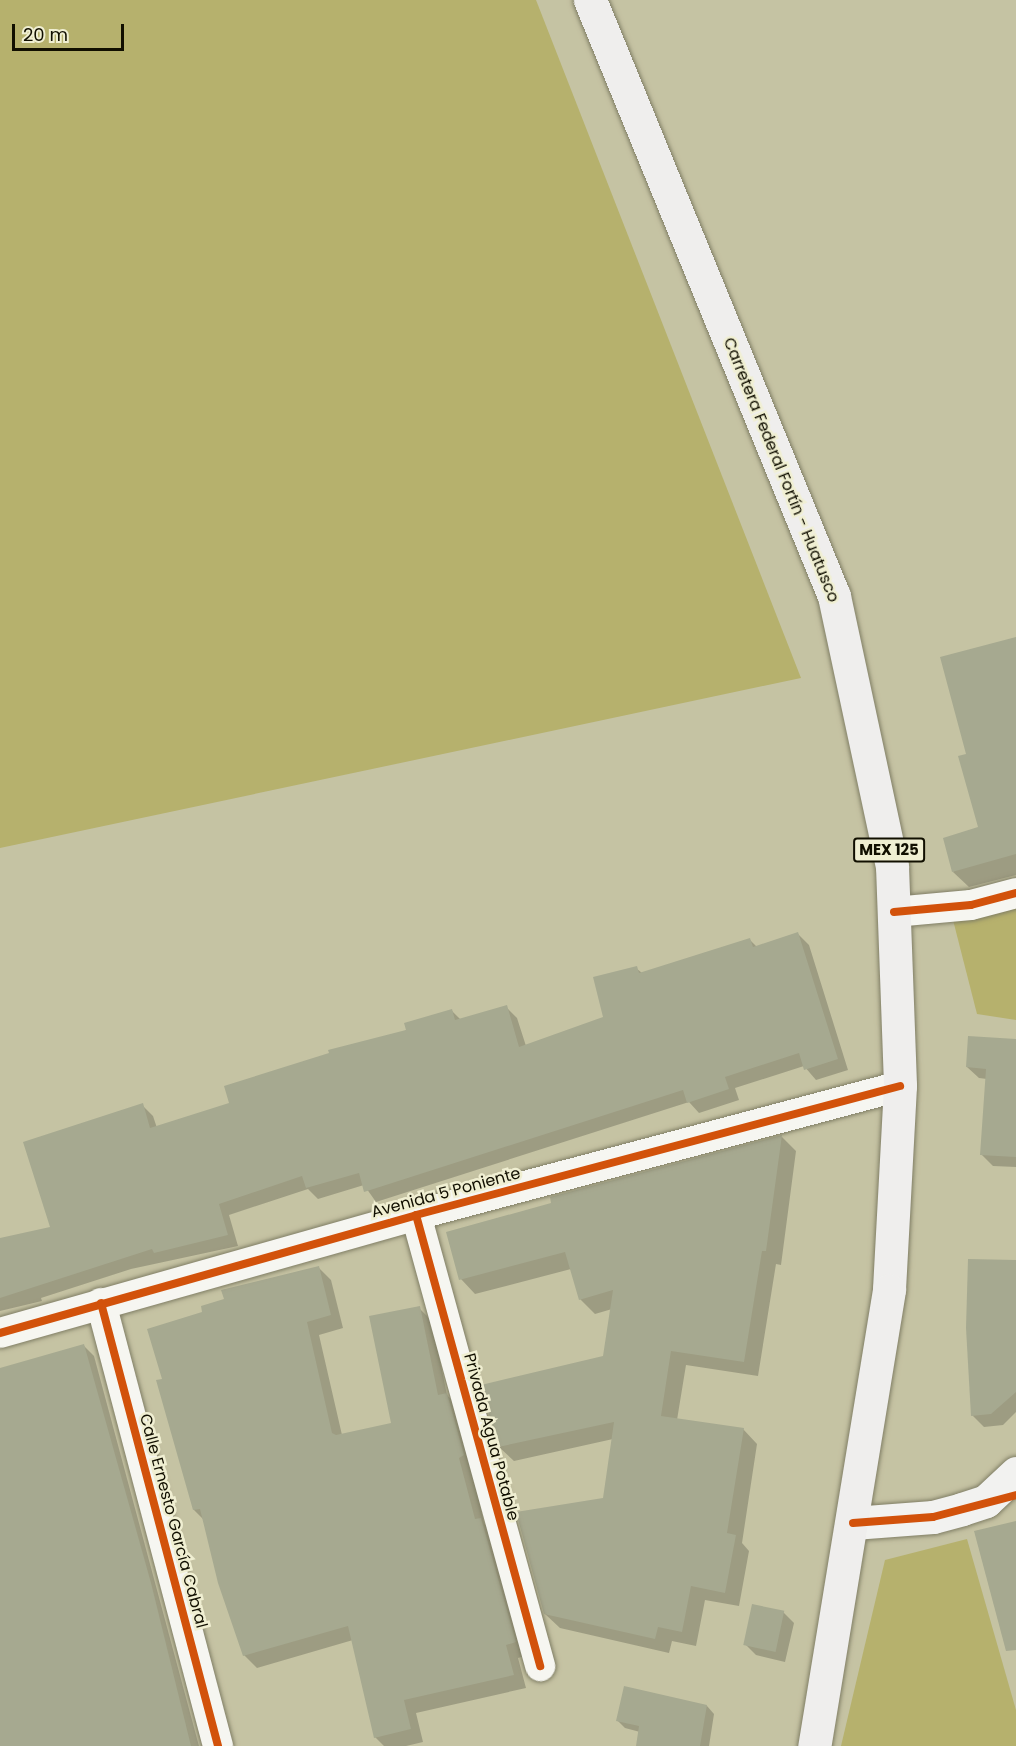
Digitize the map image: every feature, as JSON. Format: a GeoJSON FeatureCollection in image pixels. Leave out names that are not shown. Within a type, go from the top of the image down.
{"type":"FeatureCollection","features":[{"type":"Feature","properties":{"kind":"main road","name":"Carretera Federal Fortín - Huatusco"},"geometry":{"type":"LineString","coordinates":[[590,0],[834,596],[892,866],[900,1086],[889,1290],[853,1523],[814,1746]]}},
{"type":"Feature","properties":{"kind":"street"},"geometry":{"type":"LineString","coordinates":[[894,912],[971,905],[1016,892]]}},
{"type":"Feature","properties":{"kind":"street","name":"Avenida 5 Poniente"},"geometry":{"type":"LineString","coordinates":[[0,1333],[416,1215],[900,1086]]}},
{"type":"Feature","properties":{"kind":"street","name":"Privada Agua Potable"},"geometry":{"type":"LineString","coordinates":[[416,1215],[540,1666]]}},
{"type":"Feature","properties":{"kind":"street","name":"Calle Ernesto García Cabral"},"geometry":{"type":"LineString","coordinates":[[101,1303],[218,1746]]}},
{"type":"Feature","properties":{"kind":"street"},"geometry":{"type":"LineString","coordinates":[[853,1523],[933,1517],[1001,1498],[1016,1473]]}},
{"type":"Feature","properties":{"kind":"shaded area"},"geometry":{"type":"Polygon","coordinates":[[[0,0],[536,0],[801,678],[0,848],[0,0]]]}},
{"type":"Feature","properties":{"kind":"shaded area"},"geometry":{"type":"Polygon","coordinates":[[[1016,904],[1016,1020],[977,1014],[953,920],[1016,904]]]}},
{"type":"Feature","properties":{"kind":"shaded area"},"geometry":{"type":"Polygon","coordinates":[[[967,1539],[1016,1710],[1016,1746],[841,1746],[885,1560],[967,1539]]]}},
{"type":"Feature","properties":{"kind":"building"},"geometry":{"type":"Polygon","coordinates":[[[1016,637],[1016,854],[952,872],[943,838],[978,827],[958,756],[966,754],[940,657],[1016,637]]]}},
{"type":"Feature","properties":{"kind":"building"},"geometry":{"type":"Polygon","coordinates":[[[798,932],[838,1059],[804,1070],[799,1053],[725,1077],[729,1089],[687,1103],[683,1090],[364,1192],[359,1173],[306,1188],[302,1176],[219,1204],[228,1235],[154,1253],[152,1249],[0,1298],[0,1238],[50,1227],[23,1142],[143,1103],[150,1128],[229,1103],[224,1086],[329,1053],[328,1050],[406,1030],[404,1023],[452,1009],[455,1020],[507,1005],[519,1047],[603,1017],[593,977],[637,966],[639,973],[750,938],[753,947],[798,932]]]}},
{"type":"Feature","properties":{"kind":"building"},"geometry":{"type":"Polygon","coordinates":[[[968,1036],[1016,1039],[1016,1157],[980,1155],[986,1069],[966,1067],[968,1036]]]}},
{"type":"Feature","properties":{"kind":"building"},"geometry":{"type":"Polygon","coordinates":[[[782,1135],[766,1251],[762,1251],[744,1362],[671,1351],[661,1416],[744,1428],[727,1533],[736,1535],[725,1593],[691,1586],[682,1632],[658,1627],[655,1639],[544,1614],[516,1512],[603,1498],[614,1422],[498,1447],[481,1385],[603,1356],[613,1290],[579,1300],[565,1252],[459,1280],[446,1232],[551,1203],[550,1197],[782,1135]]]}},
{"type":"Feature","properties":{"kind":"building"},"geometry":{"type":"Polygon","coordinates":[[[968,1259],[1016,1260],[1016,1392],[991,1414],[971,1416],[966,1328],[968,1259]]]}},
{"type":"Feature","properties":{"kind":"building"},"geometry":{"type":"Polygon","coordinates":[[[319,1266],[331,1315],[307,1322],[332,1433],[336,1435],[391,1423],[369,1316],[420,1306],[438,1395],[447,1393],[464,1455],[459,1458],[475,1519],[481,1518],[516,1642],[506,1645],[514,1675],[404,1700],[411,1729],[374,1738],[348,1626],[243,1656],[218,1583],[200,1509],[193,1510],[156,1380],[162,1379],[147,1329],[202,1312],[201,1306],[224,1299],[221,1290],[319,1266]]]}},
{"type":"Feature","properties":{"kind":"building"},"geometry":{"type":"Polygon","coordinates":[[[84,1344],[151,1583],[191,1746],[0,1746],[0,1368],[84,1344]]]}},
{"type":"Feature","properties":{"kind":"building"},"geometry":{"type":"Polygon","coordinates":[[[1016,1521],[1016,1650],[1006,1651],[974,1531],[1016,1521]]]}},
{"type":"Feature","properties":{"kind":"building"},"geometry":{"type":"Polygon","coordinates":[[[752,1604],[784,1611],[776,1652],[743,1645],[752,1604]]]}},
{"type":"Feature","properties":{"kind":"building"},"geometry":{"type":"Polygon","coordinates":[[[624,1686],[707,1705],[700,1746],[636,1746],[639,1726],[616,1721],[624,1686]]]}},
{"type":"Feature","properties":{"kind":"cycle path"},"geometry":{"type":"LineString","coordinates":[[894,912],[971,905],[1016,893]]}},
{"type":"Feature","properties":{"kind":"cycle path"},"geometry":{"type":"LineString","coordinates":[[0,1333],[416,1215],[900,1086]]}},
{"type":"Feature","properties":{"kind":"cycle path"},"geometry":{"type":"LineString","coordinates":[[416,1215],[540,1666]]}},
{"type":"Feature","properties":{"kind":"cycle path"},"geometry":{"type":"LineString","coordinates":[[101,1303],[218,1746]]}},
{"type":"Feature","properties":{"kind":"cycle path"},"geometry":{"type":"LineString","coordinates":[[853,1523],[933,1517],[1016,1495]]}}]}
